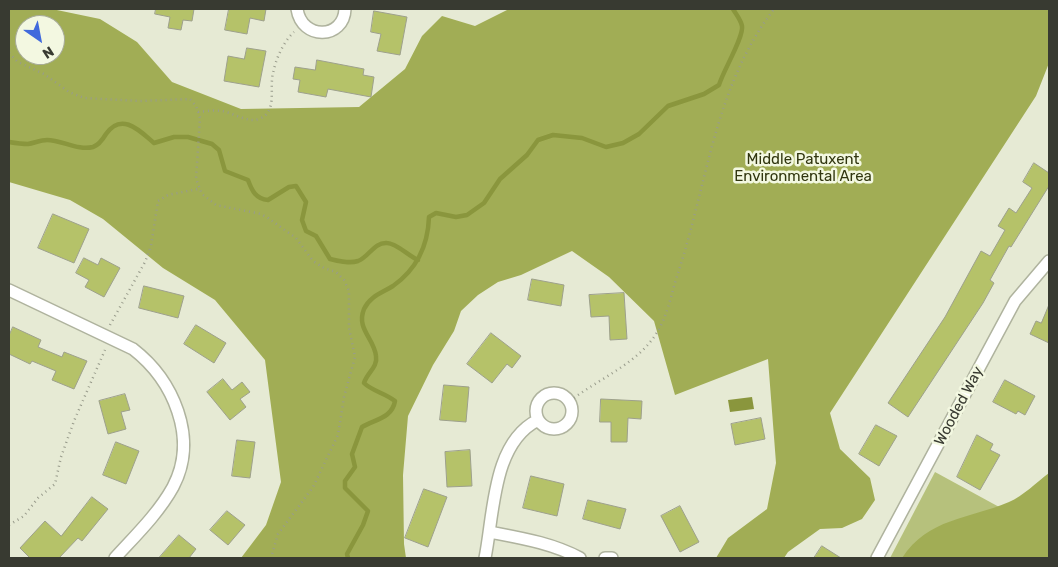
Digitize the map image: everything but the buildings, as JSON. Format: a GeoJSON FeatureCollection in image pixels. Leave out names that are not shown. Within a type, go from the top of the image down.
{"type":"FeatureCollection","features":[{"type":"Feature","properties":{"kind":"street"},"geometry":{"type":"LineString","coordinates":[[297,9],[303,24],[315,32],[332,30],[341,22],[344,9]]}},
{"type":"Feature","properties":{"kind":"street","name":"Wooded Way"},"geometry":{"type":"LineString","coordinates":[[877,558],[1015,301],[1049,261]]}},
{"type":"Feature","properties":{"kind":"street"},"geometry":{"type":"LineString","coordinates":[[9,290],[133,349],[150,362],[171,392],[182,426],[180,469],[173,486],[156,512],[116,558]]}},
{"type":"Feature","properties":{"kind":"street"},"geometry":{"type":"LineString","coordinates":[[559,393],[570,402],[572,416],[564,426],[550,429],[538,420],[537,406],[545,395],[559,393]]}},
{"type":"Feature","properties":{"kind":"street"},"geometry":{"type":"LineString","coordinates":[[485,558],[493,500],[504,463],[520,434],[529,425],[538,420]]}},
{"type":"Feature","properties":{"kind":"street"},"geometry":{"type":"LineString","coordinates":[[490,532],[532,540],[558,548],[580,558]]}},
{"type":"Feature","properties":{"kind":"street"},"geometry":{"type":"LineString","coordinates":[[605,558],[612,558]]}},
{"type":"Feature","properties":{"kind":"path"},"geometry":{"type":"LineString","coordinates":[[570,402],[630,360],[656,334],[686,247],[722,109],[742,56],[755,34],[774,9]]}},
{"type":"Feature","properties":{"kind":"path"},"geometry":{"type":"LineString","coordinates":[[198,112],[223,111],[250,120],[259,119],[268,113],[271,105],[272,74],[284,44],[303,24]]}},
{"type":"Feature","properties":{"kind":"path"},"geometry":{"type":"LineString","coordinates":[[9,53],[18,62],[44,74],[70,92],[84,98],[140,101],[190,99],[198,112],[200,130],[196,180],[198,188],[216,205],[261,214],[268,218],[303,244],[313,261],[324,268],[336,272],[344,280],[349,291],[349,328],[355,358],[344,397],[338,436],[313,487],[278,534],[271,558]]}},
{"type":"Feature","properties":{"kind":"path"},"geometry":{"type":"LineString","coordinates":[[9,525],[24,516],[38,498],[55,484],[61,457],[74,421],[105,355],[111,320],[151,246],[158,201],[168,195],[198,188]]}},
{"type":"Feature","properties":{"kind":"shaded area"},"geometry":{"type":"Polygon","coordinates":[[[752,397],[754,409],[730,412],[728,400],[752,397]]]}},
{"type":"Feature","properties":{"kind":"shaded area"},"geometry":{"type":"Polygon","coordinates":[[[935,472],[1001,508],[1049,558],[890,558],[935,472]]]}},
{"type":"Feature","properties":{"kind":"green space","name":"Middle Patuxent Environmental Area"},"geometry":{"type":"Polygon","coordinates":[[[9,9],[52,9],[100,19],[137,42],[172,82],[241,109],[359,107],[405,69],[422,36],[442,16],[475,26],[509,9],[1049,9],[1049,63],[1036,96],[830,413],[840,449],[870,478],[875,500],[862,519],[842,528],[820,529],[788,552],[784,558],[716,558],[728,538],[767,509],[776,463],[768,359],[675,395],[654,321],[609,277],[572,251],[521,275],[498,282],[478,295],[461,311],[454,331],[433,365],[408,416],[403,475],[406,558],[241,558],[266,525],[281,482],[265,360],[215,300],[163,268],[103,219],[70,200],[9,182],[9,9]]]}},
{"type":"Feature","properties":{"kind":"green space"},"geometry":{"type":"Polygon","coordinates":[[[1049,473],[1049,558],[902,558],[912,545],[937,527],[1009,502],[1025,493],[1049,473]]]}},
{"type":"Feature","properties":{"kind":"waterway"},"geometry":{"type":"LineString","coordinates":[[348,558],[347,554],[363,525],[368,511],[345,488],[345,481],[355,467],[352,454],[362,427],[387,415],[395,401],[364,383],[376,360],[375,350],[362,322],[364,309],[373,298],[393,286],[415,264],[420,256],[426,237],[429,217],[436,213],[456,217],[467,215],[484,203],[500,179],[527,155],[538,140],[553,135],[582,138],[606,147],[623,143],[639,134],[668,106],[704,94],[719,85],[742,31],[741,22],[733,9]]}},
{"type":"Feature","properties":{"kind":"waterway"},"geometry":{"type":"LineString","coordinates":[[9,142],[28,144],[47,140],[87,148],[101,142],[112,127],[118,124],[125,124],[137,129],[154,143],[174,137],[188,137],[212,144],[219,150],[225,171],[248,180],[253,191],[260,198],[268,200],[289,187],[296,186],[306,202],[302,220],[306,231],[316,236],[330,259],[355,262],[362,259],[375,247],[382,243],[387,243],[394,245],[418,260]]}}]}
